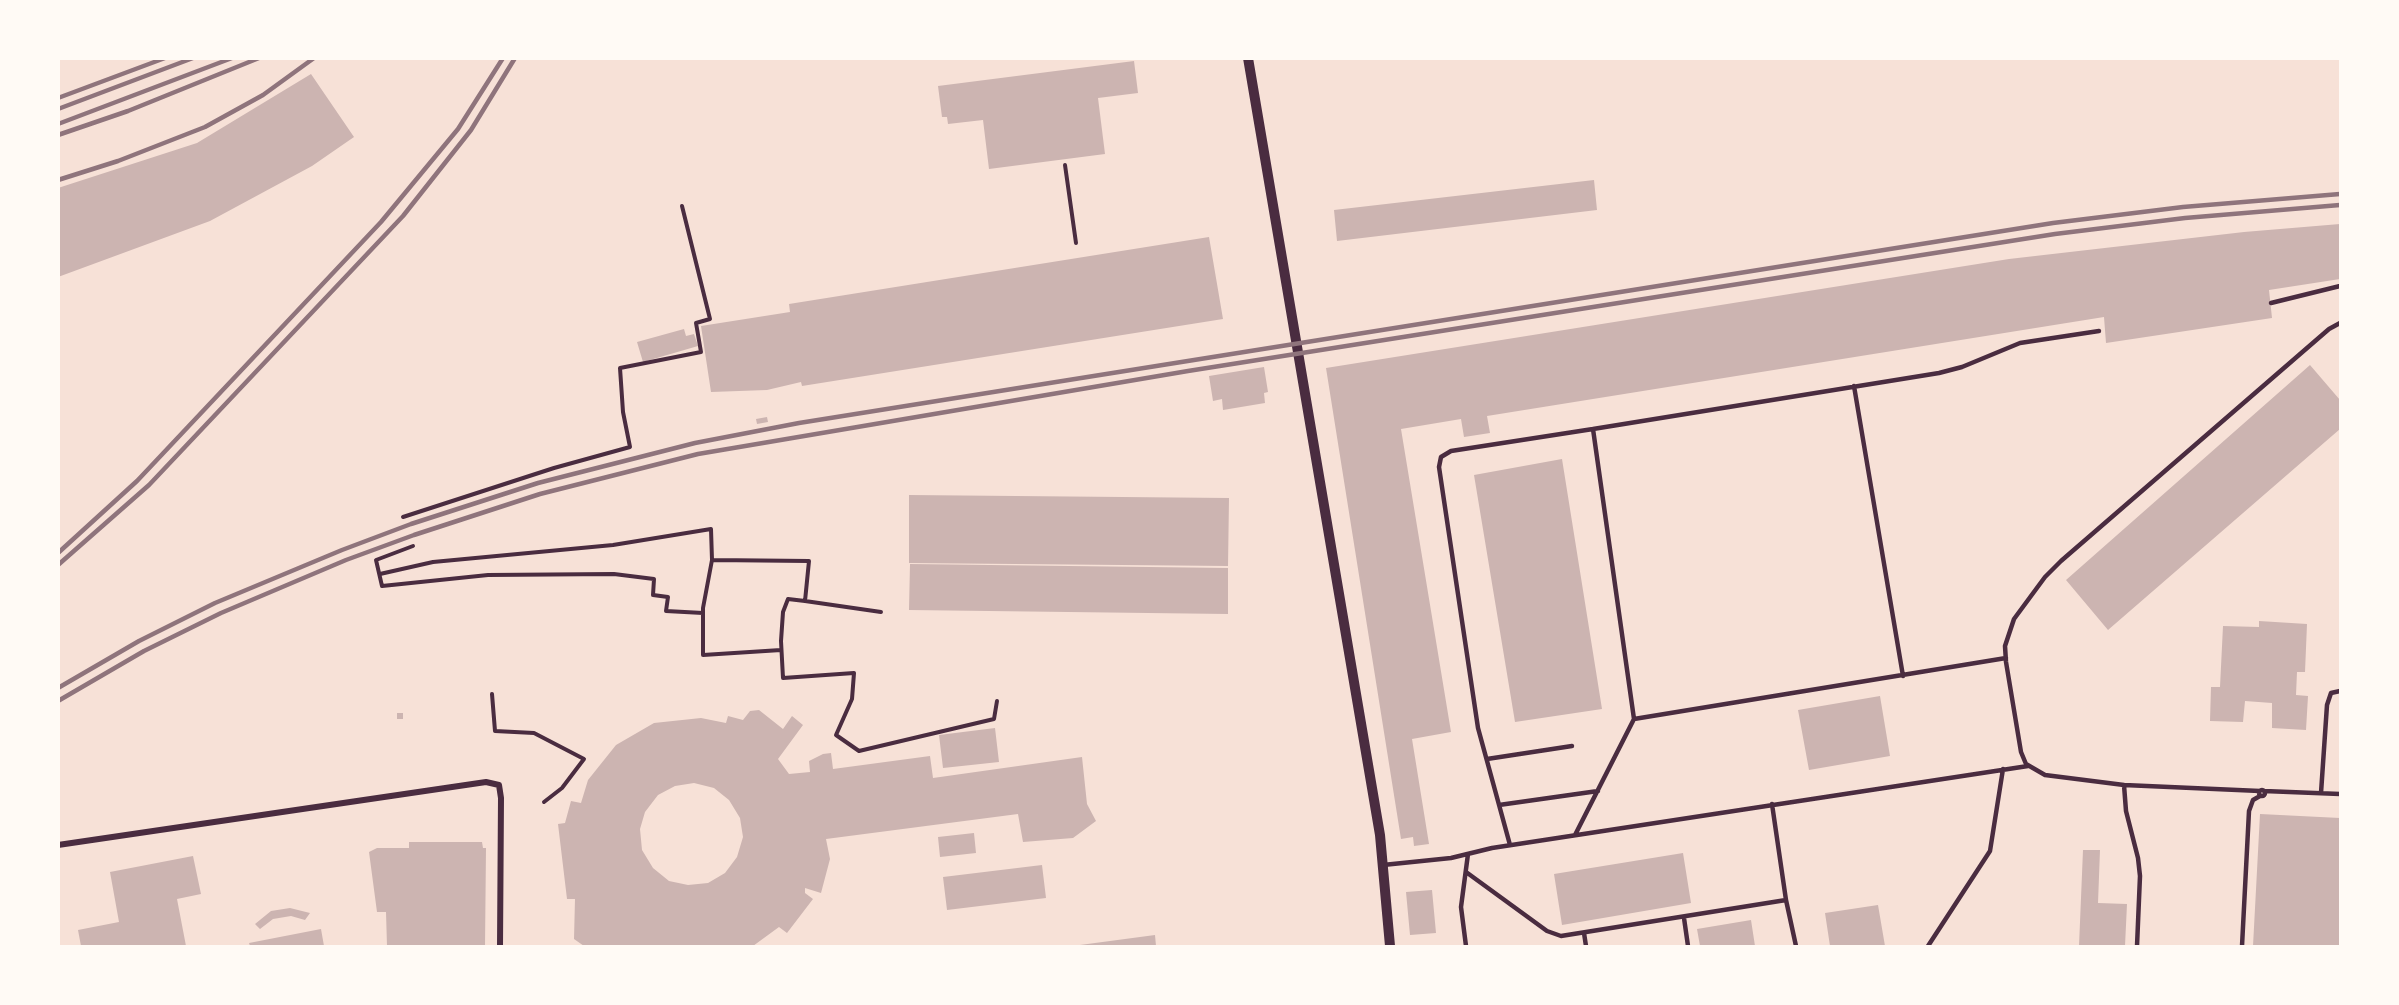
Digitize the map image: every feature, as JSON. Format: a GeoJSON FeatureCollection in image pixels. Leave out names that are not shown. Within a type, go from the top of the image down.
{"type":"FeatureCollection","features":[{"type":"Feature","properties":{"kind":"street"},"geometry":{"type":"LineString","coordinates":[[1248,58],[1307,395],[1383,865],[1390,946]]}},
{"type":"Feature","properties":{"kind":"street"},"geometry":{"type":"LineString","coordinates":[[58,845],[486,782],[500,785],[500,946]]}},
{"type":"Feature","properties":{"kind":"lane"},"geometry":{"type":"LineString","coordinates":[[2271,303],[2340,286]]}},
{"type":"Feature","properties":{"kind":"lane"},"geometry":{"type":"LineString","coordinates":[[2340,322],[2329,329],[2045,577],[2014,619],[2005,646],[2021,752],[2028,765],[2045,775],[2124,785],[2340,794]]}},
{"type":"Feature","properties":{"kind":"lane"},"geometry":{"type":"LineString","coordinates":[[1510,845],[1478,728],[1439,467],[1441,457],[1452,451],[1953,370],[2020,344],[2099,331]]}},
{"type":"Feature","properties":{"kind":"lane"},"geometry":{"type":"LineString","coordinates":[[1854,387],[1903,676]]}},
{"type":"Feature","properties":{"kind":"lane"},"geometry":{"type":"LineString","coordinates":[[1575,835],[1634,719],[1593,429]]}},
{"type":"Feature","properties":{"kind":"lane"},"geometry":{"type":"LineString","coordinates":[[1634,719],[2006,658]]}},
{"type":"Feature","properties":{"kind":"lane"},"geometry":{"type":"LineString","coordinates":[[2321,794],[2327,705],[2331,693],[2340,691]]}},
{"type":"Feature","properties":{"kind":"lane"},"geometry":{"type":"LineString","coordinates":[[1487,759],[1572,746]]}},
{"type":"Feature","properties":{"kind":"lane"},"geometry":{"type":"LineString","coordinates":[[1383,865],[1451,858],[1510,845],[2028,765]]}},
{"type":"Feature","properties":{"kind":"lane"},"geometry":{"type":"LineString","coordinates":[[1928,946],[1990,851],[2003,769]]}},
{"type":"Feature","properties":{"kind":"lane"},"geometry":{"type":"LineString","coordinates":[[2124,785],[2126,811],[2140,876],[2137,946]]}},
{"type":"Feature","properties":{"kind":"lane"},"geometry":{"type":"LineString","coordinates":[[1499,805],[1598,790]]}},
{"type":"Feature","properties":{"kind":"lane"},"geometry":{"type":"LineString","coordinates":[[2242,946],[2249,811],[2253,800],[2261,792]]}},
{"type":"Feature","properties":{"kind":"lane"},"geometry":{"type":"LineString","coordinates":[[1772,804],[1786,900],[1796,946]]}},
{"type":"Feature","properties":{"kind":"lane"},"geometry":{"type":"LineString","coordinates":[[1466,946],[1461,907],[1468,854]]}},
{"type":"Feature","properties":{"kind":"lane"},"geometry":{"type":"LineString","coordinates":[[1466,872],[1547,931],[1561,936],[1786,900]]}},
{"type":"Feature","properties":{"kind":"lane"},"geometry":{"type":"LineString","coordinates":[[1684,918],[1688,946]]}},
{"type":"Feature","properties":{"kind":"lane"},"geometry":{"type":"LineString","coordinates":[[1584,933],[1586,946]]}},
{"type":"Feature","properties":{"kind":"path"},"geometry":{"type":"LineString","coordinates":[[1065,165],[1076,243]]}},
{"type":"Feature","properties":{"kind":"path"},"geometry":{"type":"LineString","coordinates":[[403,517],[543,471],[630,447],[623,412],[620,368],[701,352],[696,323],[710,319],[682,206]]}},
{"type":"Feature","properties":{"kind":"path"},"geometry":{"type":"LineString","coordinates":[[380,574],[433,562],[613,545],[711,529],[712,560],[703,613],[703,655],[781,650]]}},
{"type":"Feature","properties":{"kind":"path"},"geometry":{"type":"LineString","coordinates":[[413,546],[376,560],[382,586],[488,575],[614,573],[654,579],[653,595],[668,597],[666,611],[703,613]]}},
{"type":"Feature","properties":{"kind":"path"},"geometry":{"type":"LineString","coordinates":[[712,560],[809,561],[805,601]]}},
{"type":"Feature","properties":{"kind":"path"},"geometry":{"type":"LineString","coordinates":[[882,612],[788,599],[782,621],[783,678],[854,673],[852,699],[836,735],[860,751],[994,719],[998,701]]}},
{"type":"Feature","properties":{"kind":"path"},"geometry":{"type":"LineString","coordinates":[[492,694],[495,731],[534,733],[584,759],[562,788],[544,802]]}},
{"type":"Feature","properties":{"kind":"building"},"geometry":{"type":"Polygon","coordinates":[[[1134,61],[1138,93],[1098,98],[1105,154],[989,169],[983,120],[948,124],[947,117],[942,117],[938,86],[1134,61]]]}},
{"type":"Feature","properties":{"kind":"building"},"geometry":{"type":"Polygon","coordinates":[[[311,74],[354,137],[312,166],[210,221],[58,277],[58,188],[197,143],[311,74]]]}},
{"type":"Feature","properties":{"kind":"building"},"geometry":{"type":"Polygon","coordinates":[[[1594,180],[1597,210],[1337,241],[1334,210],[1594,180]]]}},
{"type":"Feature","properties":{"kind":"building"},"geometry":{"type":"Polygon","coordinates":[[[2340,224],[2340,279],[2269,290],[2272,318],[2106,343],[2104,317],[1487,416],[1490,433],[1464,437],[1461,419],[1401,429],[1451,732],[1412,739],[1429,844],[1414,846],[1413,837],[1401,839],[1326,368],[2009,259],[2244,232],[2340,224]]]}},
{"type":"Feature","properties":{"kind":"building"},"geometry":{"type":"Polygon","coordinates":[[[1209,237],[1223,319],[802,386],[801,382],[767,390],[711,392],[701,326],[790,312],[789,304],[1209,237]]]}},
{"type":"Feature","properties":{"kind":"building"},"geometry":{"type":"Polygon","coordinates":[[[684,329],[686,336],[694,334],[698,346],[643,362],[637,342],[684,329]]]}},
{"type":"Feature","properties":{"kind":"building"},"geometry":{"type":"Polygon","coordinates":[[[2310,365],[2340,400],[2340,429],[2108,630],[2066,580],[2310,365]]]}},
{"type":"Feature","properties":{"kind":"building"},"geometry":{"type":"Polygon","coordinates":[[[1264,367],[1268,392],[1264,393],[1265,403],[1223,410],[1222,399],[1213,401],[1209,376],[1264,367]]]}},
{"type":"Feature","properties":{"kind":"building"},"geometry":{"type":"Polygon","coordinates":[[[767,417],[768,422],[757,424],[756,419],[767,417]]]}},
{"type":"Feature","properties":{"kind":"building"},"geometry":{"type":"Polygon","coordinates":[[[1562,459],[1602,709],[1515,722],[1474,475],[1562,459]]]}},
{"type":"Feature","properties":{"kind":"building"},"geometry":{"type":"Polygon","coordinates":[[[909,495],[1229,498],[1228,566],[909,563],[909,495]]]}},
{"type":"Feature","properties":{"kind":"building"},"geometry":{"type":"Polygon","coordinates":[[[910,564],[1228,568],[1228,614],[909,610],[910,564]]]}},
{"type":"Feature","properties":{"kind":"building"},"geometry":{"type":"Polygon","coordinates":[[[2259,621],[2307,624],[2305,672],[2297,672],[2296,695],[2308,696],[2306,730],[2272,728],[2272,703],[2245,701],[2243,722],[2210,721],[2211,687],[2220,687],[2223,626],[2259,627],[2259,621]]]}},
{"type":"Feature","properties":{"kind":"building"},"geometry":{"type":"Polygon","coordinates":[[[1880,696],[1890,756],[1809,770],[1798,710],[1880,696]]]}},
{"type":"Feature","properties":{"kind":"building"},"geometry":{"type":"Polygon","coordinates":[[[759,710],[783,729],[792,716],[803,725],[778,759],[789,774],[810,772],[809,761],[831,753],[833,769],[930,756],[933,778],[1082,757],[1087,804],[1096,821],[1073,838],[1023,842],[1018,814],[826,839],[830,859],[821,893],[805,888],[805,893],[813,899],[787,933],[779,927],[753,946],[584,946],[574,939],[575,899],[567,899],[558,824],[565,823],[571,801],[581,803],[588,780],[616,745],[654,723],[701,718],[726,723],[728,716],[743,720],[750,711],[759,710]],[[694,783],[675,786],[658,795],[645,812],[640,829],[642,850],[653,868],[669,881],[688,885],[708,883],[725,873],[737,857],[743,837],[740,818],[729,800],[714,788],[694,783]]]}},
{"type":"Feature","properties":{"kind":"building"},"geometry":{"type":"Polygon","coordinates":[[[397,713],[403,713],[403,719],[397,719],[397,713]]]}},
{"type":"Feature","properties":{"kind":"building"},"geometry":{"type":"Polygon","coordinates":[[[995,728],[999,762],[943,768],[939,735],[995,728]]]}},
{"type":"Feature","properties":{"kind":"building"},"geometry":{"type":"Polygon","coordinates":[[[2260,814],[2340,818],[2340,946],[2253,946],[2260,814]]]}},
{"type":"Feature","properties":{"kind":"building"},"geometry":{"type":"Polygon","coordinates":[[[974,833],[976,853],[940,857],[938,837],[974,833]]]}},
{"type":"Feature","properties":{"kind":"building"},"geometry":{"type":"Polygon","coordinates":[[[409,842],[482,842],[483,848],[486,848],[485,946],[387,946],[386,912],[377,912],[369,852],[377,848],[409,848],[409,842]]]}},
{"type":"Feature","properties":{"kind":"building"},"geometry":{"type":"Polygon","coordinates":[[[2083,850],[2100,850],[2098,903],[2127,904],[2125,946],[2079,946],[2083,850]]]}},
{"type":"Feature","properties":{"kind":"building"},"geometry":{"type":"Polygon","coordinates":[[[1683,853],[1691,903],[1562,925],[1554,874],[1683,853]]]}},
{"type":"Feature","properties":{"kind":"building"},"geometry":{"type":"Polygon","coordinates":[[[193,856],[201,894],[177,899],[186,946],[81,946],[78,930],[119,922],[110,872],[193,856]]]}},
{"type":"Feature","properties":{"kind":"building"},"geometry":{"type":"Polygon","coordinates":[[[1042,865],[1046,898],[947,910],[943,877],[1042,865]]]}},
{"type":"Feature","properties":{"kind":"building"},"geometry":{"type":"Polygon","coordinates":[[[1432,890],[1436,933],[1410,935],[1406,892],[1432,890]]]}},
{"type":"Feature","properties":{"kind":"building"},"geometry":{"type":"Polygon","coordinates":[[[1878,905],[1885,946],[1830,946],[1825,913],[1878,905]]]}},
{"type":"Feature","properties":{"kind":"building"},"geometry":{"type":"Polygon","coordinates":[[[290,908],[310,913],[305,920],[291,916],[273,919],[260,929],[255,924],[271,911],[290,908]]]}},
{"type":"Feature","properties":{"kind":"building"},"geometry":{"type":"Polygon","coordinates":[[[1751,920],[1755,946],[1700,946],[1697,929],[1751,920]]]}},
{"type":"Feature","properties":{"kind":"building"},"geometry":{"type":"Polygon","coordinates":[[[321,929],[324,946],[250,946],[249,943],[321,929]]]}},
{"type":"Feature","properties":{"kind":"building"},"geometry":{"type":"Polygon","coordinates":[[[1155,935],[1156,946],[1080,946],[1080,945],[1155,935]]]}},
{"type":"Feature","properties":{"kind":"railway"},"geometry":{"type":"LineString","coordinates":[[58,98],[165,58]]}},
{"type":"Feature","properties":{"kind":"railway"},"geometry":{"type":"LineString","coordinates":[[58,109],[193,58]]}},
{"type":"Feature","properties":{"kind":"railway"},"geometry":{"type":"LineString","coordinates":[[58,124],[232,58]]}},
{"type":"Feature","properties":{"kind":"railway"},"geometry":{"type":"LineString","coordinates":[[58,135],[128,111],[259,58]]}},
{"type":"Feature","properties":{"kind":"railway"},"geometry":{"type":"LineString","coordinates":[[58,180],[118,161],[205,127],[263,95],[314,58]]}},
{"type":"Feature","properties":{"kind":"railway"},"geometry":{"type":"LineString","coordinates":[[58,553],[137,481],[381,222],[458,129],[503,58]]}},
{"type":"Feature","properties":{"kind":"railway"},"geometry":{"type":"LineString","coordinates":[[58,565],[149,485],[403,216],[471,130],[515,58]]}},
{"type":"Feature","properties":{"kind":"railway"},"geometry":{"type":"LineString","coordinates":[[58,688],[139,641],[215,603],[342,550],[411,524],[538,483],[695,443],[799,423],[2053,223],[2183,207],[2340,194]]}},
{"type":"Feature","properties":{"kind":"railway"},"geometry":{"type":"LineString","coordinates":[[58,701],[144,651],[221,613],[346,560],[540,494],[698,454],[1188,371],[2055,234],[2185,218],[2340,205]]}}]}
